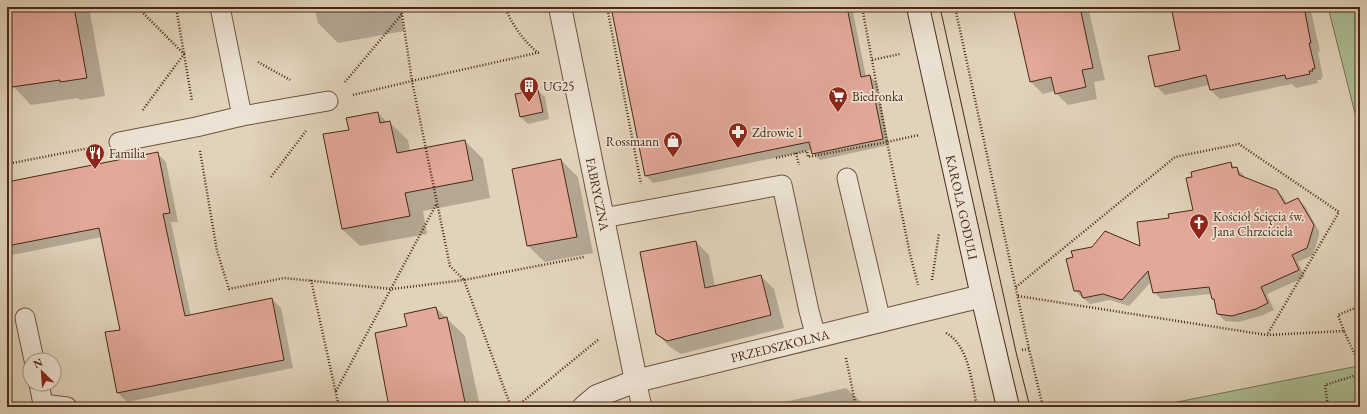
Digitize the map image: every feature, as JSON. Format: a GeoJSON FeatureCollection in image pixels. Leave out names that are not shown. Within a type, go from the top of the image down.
{"type":"FeatureCollection","features":[{"type":"Feature","properties":{"kind":"street","name":"FABRYCZNA"},"geometry":{"type":"LineString","coordinates":[[560,7],[636,381]]}},
{"type":"Feature","properties":{"kind":"street","name":"KAROLA GODULI"},"geometry":{"type":"LineString","coordinates":[[918,7],[1008,407]]}},
{"type":"Feature","properties":{"kind":"street","name":"PRZEDSZKOLNA"},"geometry":{"type":"LineString","coordinates":[[584,407],[597,396],[636,381],[982,296]]}},
{"type":"Feature","properties":{"kind":"lane"},"geometry":{"type":"LineString","coordinates":[[220,7],[242,116]]}},
{"type":"Feature","properties":{"kind":"lane"},"geometry":{"type":"LineString","coordinates":[[119,142],[196,127],[242,116],[328,102]]}},
{"type":"Feature","properties":{"kind":"lane"},"geometry":{"type":"LineString","coordinates":[[847,178],[881,322]]}},
{"type":"Feature","properties":{"kind":"lane"},"geometry":{"type":"LineString","coordinates":[[603,218],[782,185],[816,337]]}},
{"type":"Feature","properties":{"kind":"lane"},"geometry":{"type":"LineString","coordinates":[[25,318],[32,352]]}},
{"type":"Feature","properties":{"kind":"lane"},"geometry":{"type":"LineString","coordinates":[[636,381],[642,407]]}},
{"type":"Feature","properties":{"kind":"lane"},"geometry":{"type":"LineString","coordinates":[[41,392],[43,404],[67,407]]}},
{"type":"Feature","properties":{"kind":"path"},"geometry":{"type":"LineString","coordinates":[[138,7],[184,54]]}},
{"type":"Feature","properties":{"kind":"path"},"geometry":{"type":"LineString","coordinates":[[176,7],[217,251],[229,289],[284,278],[392,289],[464,280],[588,256],[609,248]]}},
{"type":"Feature","properties":{"kind":"path"},"geometry":{"type":"LineString","coordinates":[[401,7],[412,81],[450,266],[464,280],[511,407]]}},
{"type":"Feature","properties":{"kind":"path"},"geometry":{"type":"LineString","coordinates":[[505,7],[511,21],[538,53]]}},
{"type":"Feature","properties":{"kind":"path"},"geometry":{"type":"LineString","coordinates":[[607,7],[641,184]]}},
{"type":"Feature","properties":{"kind":"path"},"geometry":{"type":"LineString","coordinates":[[862,7],[887,142],[910,254],[925,310]]}},
{"type":"Feature","properties":{"kind":"path"},"geometry":{"type":"LineString","coordinates":[[955,7],[1029,349]]}},
{"type":"Feature","properties":{"kind":"path"},"geometry":{"type":"LineString","coordinates":[[253,60],[328,102],[412,81],[568,46]]}},
{"type":"Feature","properties":{"kind":"path"},"geometry":{"type":"LineString","coordinates":[[7,164],[119,142],[184,54]]}},
{"type":"Feature","properties":{"kind":"path"},"geometry":{"type":"LineString","coordinates":[[872,60],[901,54]]}},
{"type":"Feature","properties":{"kind":"path"},"geometry":{"type":"LineString","coordinates":[[769,159],[807,151],[808,157],[919,135],[920,142]]}},
{"type":"Feature","properties":{"kind":"path"},"geometry":{"type":"LineString","coordinates":[[1016,287],[1175,157],[1239,144],[1339,212],[1267,335]]}},
{"type":"Feature","properties":{"kind":"path"},"geometry":{"type":"LineString","coordinates":[[336,392],[437,205]]}},
{"type":"Feature","properties":{"kind":"path"},"geometry":{"type":"LineString","coordinates":[[918,284],[932,280],[940,228]]}},
{"type":"Feature","properties":{"kind":"path"},"geometry":{"type":"LineString","coordinates":[[311,280],[339,407]]}},
{"type":"Feature","properties":{"kind":"path"},"geometry":{"type":"LineString","coordinates":[[1018,296],[1267,335],[1344,331]]}},
{"type":"Feature","properties":{"kind":"path"},"geometry":{"type":"LineString","coordinates":[[1360,306],[1338,314],[1360,366]]}},
{"type":"Feature","properties":{"kind":"path"},"geometry":{"type":"LineString","coordinates":[[516,407],[600,338]]}},
{"type":"Feature","properties":{"kind":"path"},"geometry":{"type":"LineString","coordinates":[[845,355],[856,407]]}},
{"type":"Feature","properties":{"kind":"path"},"geometry":{"type":"LineString","coordinates":[[967,361],[977,407]]}},
{"type":"Feature","properties":{"kind":"path"},"geometry":{"type":"LineString","coordinates":[[1328,407],[1325,385],[1360,374]]}},
{"type":"Feature","properties":{"kind":"green space"},"geometry":{"type":"Polygon","coordinates":[[[1328,7],[1360,7],[1360,133],[1328,7]]]}},
{"type":"Feature","properties":{"kind":"green space"},"geometry":{"type":"Polygon","coordinates":[[[1360,366],[1360,407],[1152,407],[1353,367],[1360,366]]]}},
{"type":"Feature","properties":{"kind":"building"},"geometry":{"type":"Polygon","coordinates":[[[7,7],[74,7],[87,78],[60,82],[60,80],[12,87],[7,59],[7,7]]]}},
{"type":"Feature","properties":{"kind":"building"},"geometry":{"type":"Polygon","coordinates":[[[611,7],[847,7],[861,77],[870,75],[883,139],[812,154],[809,142],[645,176],[611,7]]]}},
{"type":"Feature","properties":{"kind":"building"},"geometry":{"type":"Polygon","coordinates":[[[1013,7],[1080,7],[1093,68],[1082,70],[1086,87],[1055,94],[1051,77],[1030,82],[1013,7]]]}},
{"type":"Feature","properties":{"kind":"building"},"geometry":{"type":"Polygon","coordinates":[[[1171,7],[1304,7],[1311,43],[1309,43],[1315,68],[1312,69],[1313,71],[1309,71],[1310,74],[1286,79],[1285,75],[1210,90],[1206,75],[1155,87],[1148,56],[1180,50],[1171,7]]]}},
{"type":"Feature","properties":{"kind":"building","name":"UG25"},"geometry":{"type":"Polygon","coordinates":[[[538,90],[543,112],[520,117],[515,94],[538,90]]]}},
{"type":"Feature","properties":{"kind":"building"},"geometry":{"type":"Polygon","coordinates":[[[378,112],[380,123],[390,121],[397,153],[465,140],[473,180],[405,193],[410,216],[342,229],[323,134],[349,130],[346,118],[378,112]]]}},
{"type":"Feature","properties":{"kind":"building"},"geometry":{"type":"Polygon","coordinates":[[[158,152],[170,213],[163,214],[185,316],[272,298],[284,360],[117,393],[105,332],[120,330],[99,228],[7,246],[7,182],[158,152]]]}},
{"type":"Feature","properties":{"kind":"building"},"geometry":{"type":"Polygon","coordinates":[[[561,159],[577,237],[527,246],[512,169],[561,159]]]}},
{"type":"Feature","properties":{"kind":"building","name":"Kościół Ścięcia św. Jana Chrzciciela"},"geometry":{"type":"Polygon","coordinates":[[[1231,162],[1232,168],[1237,167],[1239,175],[1277,190],[1285,204],[1298,198],[1314,225],[1307,248],[1292,255],[1299,270],[1261,287],[1268,303],[1256,309],[1232,316],[1217,314],[1214,299],[1212,299],[1209,287],[1153,293],[1148,271],[1122,300],[1103,294],[1083,298],[1080,291],[1074,291],[1066,259],[1073,257],[1071,251],[1092,247],[1105,231],[1140,246],[1137,222],[1169,218],[1168,214],[1193,210],[1186,178],[1192,177],[1191,172],[1231,162]]]}},
{"type":"Feature","properties":{"kind":"building"},"geometry":{"type":"Polygon","coordinates":[[[696,241],[705,288],[761,275],[771,315],[667,341],[656,334],[640,252],[696,241]]]}},
{"type":"Feature","properties":{"kind":"building"},"geometry":{"type":"Polygon","coordinates":[[[436,307],[439,319],[447,317],[466,407],[389,407],[375,333],[407,326],[404,314],[436,307]]]}},
{"type":"Feature","properties":{"kind":"tram line"},"geometry":{"type":"LineString","coordinates":[[940,7],[1016,352],[1030,407]]}},
{"type":"Feature","properties":{"kind":"place","name":"UG25"},"geometry":{"type":"Point","coordinates":[529,103]}},
{"type":"Feature","properties":{"kind":"place","name":"Biedronka"},"geometry":{"type":"Point","coordinates":[838,113]}},
{"type":"Feature","properties":{"kind":"place","name":"Zdrowie 1"},"geometry":{"type":"Point","coordinates":[738,149]}},
{"type":"Feature","properties":{"kind":"place","name":"Rossmann"},"geometry":{"type":"Point","coordinates":[673,158]}},
{"type":"Feature","properties":{"kind":"place","name":"Familia"},"geometry":{"type":"Point","coordinates":[95,170]}},
{"type":"Feature","properties":{"kind":"place","name":"Kościół Ścięcia św. Jana Chrzciciela"},"geometry":{"type":"Point","coordinates":[1199,240]}}]}
